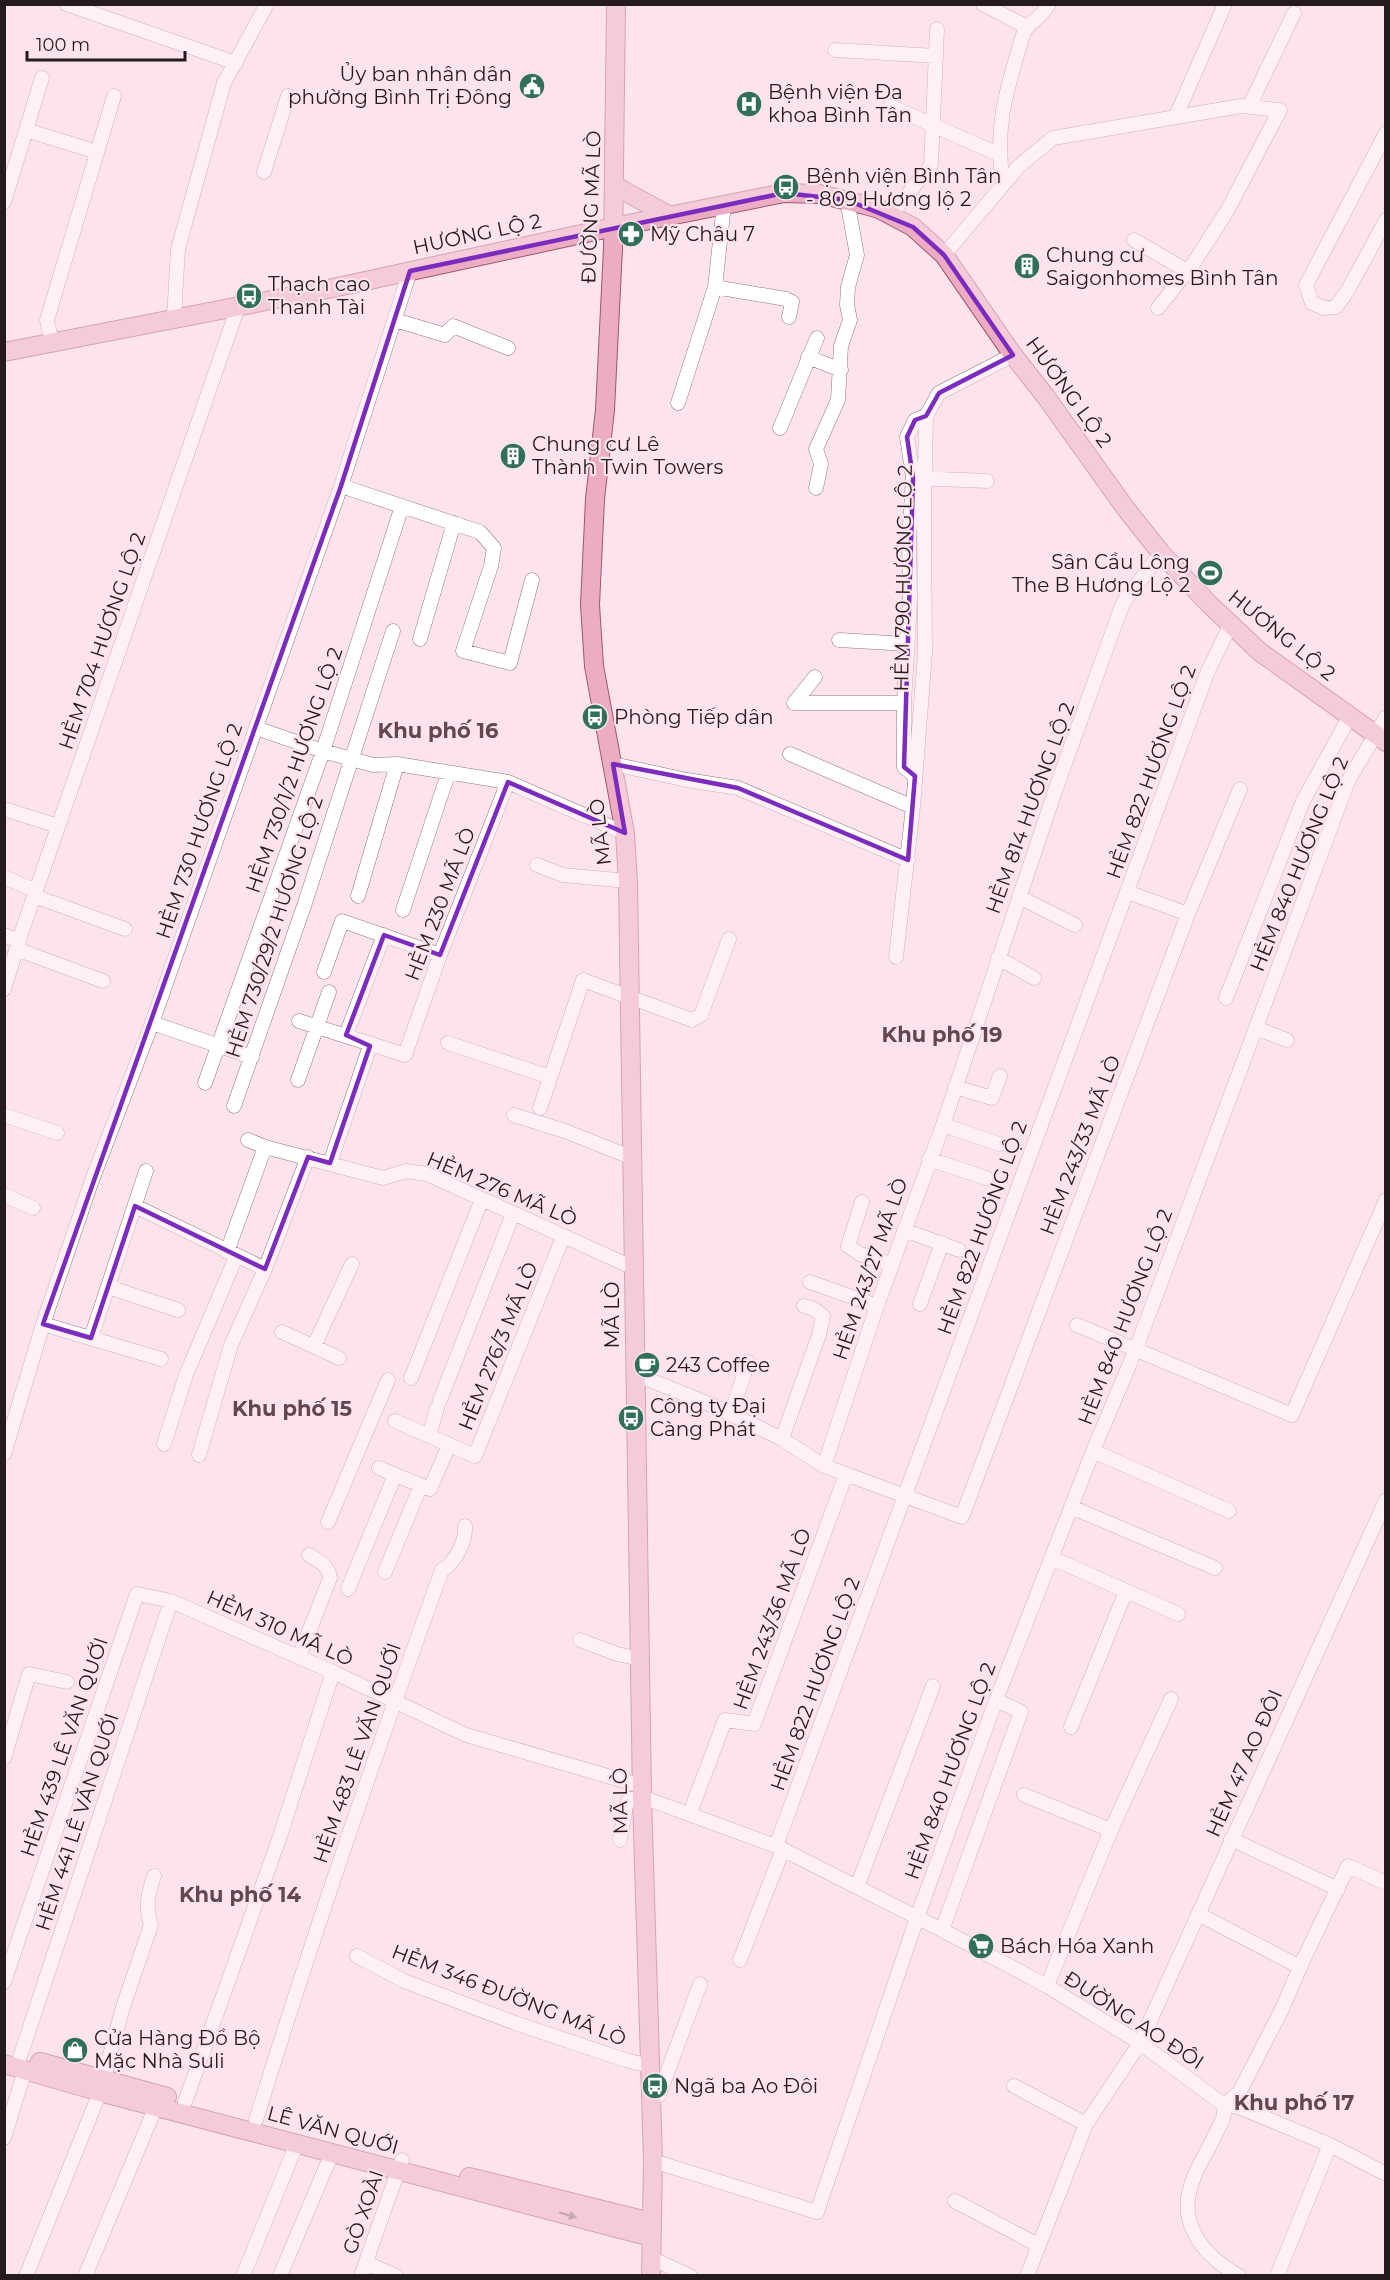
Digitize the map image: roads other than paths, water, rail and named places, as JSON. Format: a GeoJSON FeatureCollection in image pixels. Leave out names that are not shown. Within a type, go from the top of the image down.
{"type":"FeatureCollection","features":[{"type":"Feature","properties":{"kind":"main road","name":"ĐƯỜNG MÃ LÒ"},"geometry":{"type":"LineString","coordinates":[[605,410],[614,227],[616,4]]}},
{"type":"Feature","properties":{"kind":"main road"},"geometry":{"type":"LineString","coordinates":[[615,186],[670,216]]}},
{"type":"Feature","properties":{"kind":"main road","name":"HƯƠNG LỘ 2"},"geometry":{"type":"LineString","coordinates":[[4,352],[238,307],[784,193],[819,194],[847,200],[891,215],[913,227],[944,255],[1013,355],[1046,397],[1122,504],[1161,553],[1230,626],[1284,670],[1380,738]]}},
{"type":"Feature","properties":{"kind":"main road","name":"MÃ LÒ"},"geometry":{"type":"LineString","coordinates":[[605,410],[594,510],[590,605],[594,666],[625,833],[628,881],[642,1791],[653,2161],[651,2230]]}},
{"type":"Feature","properties":{"kind":"main road","name":"LÊ VĂN QUỚI"},"geometry":{"type":"LineString","coordinates":[[13,2061],[102,2085],[185,2102],[256,2120],[400,2166],[651,2230]]}},
{"type":"Feature","properties":{"kind":"main road","name":"LÊ VĂN QUỚI"},"geometry":{"type":"LineString","coordinates":[[102,2085],[156,2106],[332,2153],[400,2166]]}},
{"type":"Feature","properties":{"kind":"main road"},"geometry":{"type":"LineString","coordinates":[[651,2230],[651,2267]]}},
{"type":"Feature","properties":{"kind":"street"},"geometry":{"type":"LineString","coordinates":[[66,4],[94,9],[236,63]]}},
{"type":"Feature","properties":{"kind":"street"},"geometry":{"type":"LineString","coordinates":[[174,318],[178,249],[224,83],[267,4]]}},
{"type":"Feature","properties":{"kind":"street"},"geometry":{"type":"LineString","coordinates":[[983,4],[1027,27]]}},
{"type":"Feature","properties":{"kind":"street"},"geometry":{"type":"LineString","coordinates":[[1003,184],[1000,155],[1003,102],[1027,27],[1044,14],[1049,4]]}},
{"type":"Feature","properties":{"kind":"street"},"geometry":{"type":"LineString","coordinates":[[1176,116],[1225,4]]}},
{"type":"Feature","properties":{"kind":"street"},"geometry":{"type":"LineString","coordinates":[[1249,107],[1294,13]]}},
{"type":"Feature","properties":{"kind":"street"},"geometry":{"type":"LineString","coordinates":[[891,215],[930,165],[937,29]]}},
{"type":"Feature","properties":{"kind":"street"},"geometry":{"type":"LineString","coordinates":[[836,50],[936,56]]}},
{"type":"Feature","properties":{"kind":"street"},"geometry":{"type":"LineString","coordinates":[[4,202],[42,78]]}},
{"type":"Feature","properties":{"kind":"street"},"geometry":{"type":"LineString","coordinates":[[52,343],[47,320],[114,96]]}},
{"type":"Feature","properties":{"kind":"street"},"geometry":{"type":"LineString","coordinates":[[264,171],[288,96]]}},
{"type":"Feature","properties":{"kind":"street"},"geometry":{"type":"LineString","coordinates":[[890,106],[1000,155]]}},
{"type":"Feature","properties":{"kind":"street"},"geometry":{"type":"LineString","coordinates":[[944,255],[1019,166],[1053,138],[1241,106],[1280,110],[1227,210],[1158,308]]}},
{"type":"Feature","properties":{"kind":"street"},"geometry":{"type":"LineString","coordinates":[[26,130],[97,152]]}},
{"type":"Feature","properties":{"kind":"street"},"geometry":{"type":"LineString","coordinates":[[1386,133],[1306,285],[1312,303],[1324,308],[1336,307],[1348,290],[1386,220]]}},
{"type":"Feature","properties":{"kind":"street"},"geometry":{"type":"LineString","coordinates":[[816,488],[820,464],[816,449],[838,400],[841,346],[850,320],[847,305],[848,287],[857,255],[847,200]]}},
{"type":"Feature","properties":{"kind":"street"},"geometry":{"type":"LineString","coordinates":[[678,403],[715,287],[724,205]]}},
{"type":"Feature","properties":{"kind":"street"},"geometry":{"type":"LineString","coordinates":[[1134,240],[1186,271]]}},
{"type":"Feature","properties":{"kind":"street","name":"HẺM 730 HƯƠNG LỘ 2"},"geometry":{"type":"LineString","coordinates":[[4,1454],[43,1323],[91,1183],[152,1023],[341,486],[410,271]]}},
{"type":"Feature","properties":{"kind":"street"},"geometry":{"type":"LineString","coordinates":[[715,287],[786,299],[792,302],[789,317]]}},
{"type":"Feature","properties":{"kind":"street","name":"HẺM 704 HƯƠNG LỘ 2"},"geometry":{"type":"LineString","coordinates":[[4,989],[35,893],[238,307]]}},
{"type":"Feature","properties":{"kind":"street"},"geometry":{"type":"LineString","coordinates":[[394,320],[445,336],[453,326],[508,348]]}},
{"type":"Feature","properties":{"kind":"street"},"geometry":{"type":"LineString","coordinates":[[780,428],[817,338]]}},
{"type":"Feature","properties":{"kind":"street","name":"HẺM 790 HƯƠNG LỘ 2"},"geometry":{"type":"LineString","coordinates":[[896,957],[908,860],[925,653],[919,478],[926,416],[939,393],[1013,355]]}},
{"type":"Feature","properties":{"kind":"street"},"geometry":{"type":"LineString","coordinates":[[808,357],[841,370]]}},
{"type":"Feature","properties":{"kind":"street"},"geometry":{"type":"LineString","coordinates":[[915,776],[904,767],[904,703],[910,600],[909,540],[919,478],[987,480]]}},
{"type":"Feature","properties":{"kind":"street"},"geometry":{"type":"LineString","coordinates":[[341,486],[480,532],[494,548],[491,566],[463,651],[510,663],[532,580]]}},
{"type":"Feature","properties":{"kind":"street","name":"HẺM 730/1/2 HƯƠNG LỘ 2"},"geometry":{"type":"LineString","coordinates":[[205,1083],[323,751],[402,506]]}},
{"type":"Feature","properties":{"kind":"street"},"geometry":{"type":"LineString","coordinates":[[420,639],[454,523]]}},
{"type":"Feature","properties":{"kind":"street","name":"HẺM 814 HƯƠNG LỘ 2"},"geometry":{"type":"LineString","coordinates":[[955,1087],[1120,611],[1125,600],[1161,553]]}},
{"type":"Feature","properties":{"kind":"street","name":"HẺM 822 HƯƠNG LỘ 2"},"geometry":{"type":"LineString","coordinates":[[740,1960],[944,1387],[1208,671],[1230,626]]}},
{"type":"Feature","properties":{"kind":"street","name":"HẺM 730/29/2 HƯƠNG LỘ 2"},"geometry":{"type":"LineString","coordinates":[[234,1106],[305,903],[393,631]]}},
{"type":"Feature","properties":{"kind":"street"},"geometry":{"type":"LineString","coordinates":[[839,640],[908,644]]}},
{"type":"Feature","properties":{"kind":"street"},"geometry":{"type":"LineString","coordinates":[[815,677],[794,703],[904,703]]}},
{"type":"Feature","properties":{"kind":"street"},"geometry":{"type":"LineString","coordinates":[[1226,998],[1303,801],[1350,716]]}},
{"type":"Feature","properties":{"kind":"street","name":"HẺM 840 HƯƠNG LỘ 2"},"geometry":{"type":"LineString","coordinates":[[653,2161],[817,2212],[917,1918],[996,1701],[1093,1451],[1136,1349],[1348,781],[1380,738],[1386,717]]}},
{"type":"Feature","properties":{"kind":"street"},"geometry":{"type":"LineString","coordinates":[[256,728],[373,765],[397,764],[508,782],[625,833]]}},
{"type":"Feature","properties":{"kind":"street"},"geometry":{"type":"LineString","coordinates":[[790,754],[913,807]]}},
{"type":"Feature","properties":{"kind":"street"},"geometry":{"type":"LineString","coordinates":[[358,896],[397,764]]}},
{"type":"Feature","properties":{"kind":"street"},"geometry":{"type":"LineString","coordinates":[[613,764],[738,788],[908,860]]}},
{"type":"Feature","properties":{"kind":"street"},"geometry":{"type":"LineString","coordinates":[[403,910],[448,774]]}},
{"type":"Feature","properties":{"kind":"street","name":"HẺM 230 MÃ LÒ"},"geometry":{"type":"LineString","coordinates":[[299,1021],[346,1035],[370,1046],[405,1055],[440,955],[508,782]]}},
{"type":"Feature","properties":{"kind":"street","name":"HẺM 243/33 MÃ LÒ"},"geometry":{"type":"LineString","coordinates":[[906,1496],[962,1517],[1188,914],[1240,789]]}},
{"type":"Feature","properties":{"kind":"street"},"geometry":{"type":"LineString","coordinates":[[4,809],[58,826]]}},
{"type":"Feature","properties":{"kind":"street"},"geometry":{"type":"LineString","coordinates":[[537,865],[563,875],[628,881]]}},
{"type":"Feature","properties":{"kind":"street"},"geometry":{"type":"LineString","coordinates":[[4,877],[35,893],[126,929]]}},
{"type":"Feature","properties":{"kind":"street"},"geometry":{"type":"LineString","coordinates":[[1126,892],[1188,914]]}},
{"type":"Feature","properties":{"kind":"street"},"geometry":{"type":"LineString","coordinates":[[1019,897],[1075,925]]}},
{"type":"Feature","properties":{"kind":"street"},"geometry":{"type":"LineString","coordinates":[[324,972],[342,921],[440,955]]}},
{"type":"Feature","properties":{"kind":"street"},"geometry":{"type":"LineString","coordinates":[[4,935],[18,945],[103,981]]}},
{"type":"Feature","properties":{"kind":"street"},"geometry":{"type":"LineString","coordinates":[[346,1035],[384,935]]}},
{"type":"Feature","properties":{"kind":"street"},"geometry":{"type":"LineString","coordinates":[[540,1108],[583,980],[692,1020],[701,1015],[729,939]]}},
{"type":"Feature","properties":{"kind":"street"},"geometry":{"type":"LineString","coordinates":[[998,958],[1034,978]]}},
{"type":"Feature","properties":{"kind":"street"},"geometry":{"type":"LineString","coordinates":[[298,1080],[329,992]]}},
{"type":"Feature","properties":{"kind":"street"},"geometry":{"type":"LineString","coordinates":[[152,1023],[252,1057]]}},
{"type":"Feature","properties":{"kind":"street"},"geometry":{"type":"LineString","coordinates":[[1256,1028],[1287,1040]]}},
{"type":"Feature","properties":{"kind":"street"},"geometry":{"type":"LineString","coordinates":[[448,1043],[550,1077]]}},
{"type":"Feature","properties":{"kind":"street"},"geometry":{"type":"LineString","coordinates":[[330,1163],[370,1046]]}},
{"type":"Feature","properties":{"kind":"street"},"geometry":{"type":"LineString","coordinates":[[955,1087],[992,1098],[1000,1076]]}},
{"type":"Feature","properties":{"kind":"street","name":"HẺM 243/27 MÃ LÒ"},"geometry":{"type":"LineString","coordinates":[[824,1466],[876,1306],[955,1087]]}},
{"type":"Feature","properties":{"kind":"street"},"geometry":{"type":"LineString","coordinates":[[4,1115],[57,1133]]}},
{"type":"Feature","properties":{"kind":"street"},"geometry":{"type":"LineString","coordinates":[[514,1115],[566,1131],[633,1158]]}},
{"type":"Feature","properties":{"kind":"street"},"geometry":{"type":"LineString","coordinates":[[943,1125],[999,1144]]}},
{"type":"Feature","properties":{"kind":"street","name":"HẺM 276 MÃ LÒ"},"geometry":{"type":"LineString","coordinates":[[248,1140],[265,1147],[383,1178],[406,1171],[427,1174],[634,1268]]}},
{"type":"Feature","properties":{"kind":"street"},"geometry":{"type":"LineString","coordinates":[[164,1444],[186,1375],[232,1254],[265,1147]]}},
{"type":"Feature","properties":{"kind":"street"},"geometry":{"type":"LineString","coordinates":[[199,1455],[231,1345],[265,1269],[308,1157]]}},
{"type":"Feature","properties":{"kind":"street"},"geometry":{"type":"LineString","coordinates":[[929,1159],[986,1178]]}},
{"type":"Feature","properties":{"kind":"street"},"geometry":{"type":"LineString","coordinates":[[91,1338],[146,1171]]}},
{"type":"Feature","properties":{"kind":"street"},"geometry":{"type":"LineString","coordinates":[[4,1195],[33,1208]]}},
{"type":"Feature","properties":{"kind":"street"},"geometry":{"type":"LineString","coordinates":[[411,1378],[482,1199]]}},
{"type":"Feature","properties":{"kind":"street"},"geometry":{"type":"LineString","coordinates":[[1077,1325],[1292,1415],[1386,1200]]}},
{"type":"Feature","properties":{"kind":"street"},"geometry":{"type":"LineString","coordinates":[[862,1202],[848,1246],[860,1254],[891,1264]]}},
{"type":"Feature","properties":{"kind":"street"},"geometry":{"type":"LineString","coordinates":[[135,1206],[265,1269]]}},
{"type":"Feature","properties":{"kind":"street"},"geometry":{"type":"LineString","coordinates":[[429,1436],[439,1404],[513,1214]]}},
{"type":"Feature","properties":{"kind":"street"},"geometry":{"type":"LineString","coordinates":[[904,1230],[959,1250]]}},
{"type":"Feature","properties":{"kind":"street","name":"HẺM 276/3 MÃ LÒ"},"geometry":{"type":"LineString","coordinates":[[395,1421],[475,1456],[563,1237]]}},
{"type":"Feature","properties":{"kind":"street"},"geometry":{"type":"LineString","coordinates":[[920,1304],[942,1243]]}},
{"type":"Feature","properties":{"kind":"street"},"geometry":{"type":"LineString","coordinates":[[314,1346],[352,1264]]}},
{"type":"Feature","properties":{"kind":"street"},"geometry":{"type":"LineString","coordinates":[[810,1282],[876,1306]]}},
{"type":"Feature","properties":{"kind":"street"},"geometry":{"type":"LineString","coordinates":[[108,1287],[178,1310]]}},
{"type":"Feature","properties":{"kind":"street"},"geometry":{"type":"LineString","coordinates":[[782,1439],[819,1335],[823,1316],[814,1309],[804,1306]]}},
{"type":"Feature","properties":{"kind":"street"},"geometry":{"type":"LineString","coordinates":[[43,1323],[161,1359]]}},
{"type":"Feature","properties":{"kind":"street"},"geometry":{"type":"LineString","coordinates":[[282,1332],[339,1359]]}},
{"type":"Feature","properties":{"kind":"street"},"geometry":{"type":"LineString","coordinates":[[731,1414],[748,1362]]}},
{"type":"Feature","properties":{"kind":"street"},"geometry":{"type":"LineString","coordinates":[[635,1374],[731,1414],[782,1439],[824,1466],[906,1496]]}},
{"type":"Feature","properties":{"kind":"street"},"geometry":{"type":"LineString","coordinates":[[328,1522],[388,1380]]}},
{"type":"Feature","properties":{"kind":"street"},"geometry":{"type":"LineString","coordinates":[[379,1468],[430,1489],[449,1445]]}},
{"type":"Feature","properties":{"kind":"street"},"geometry":{"type":"LineString","coordinates":[[1093,1451],[1229,1511]]}},
{"type":"Feature","properties":{"kind":"street","name":"HẺM 243/36 MÃ LÒ"},"geometry":{"type":"LineString","coordinates":[[690,1813],[725,1720],[754,1724],[846,1474]]}},
{"type":"Feature","properties":{"kind":"street"},"geometry":{"type":"LineString","coordinates":[[348,1589],[395,1475]]}},
{"type":"Feature","properties":{"kind":"street"},"geometry":{"type":"LineString","coordinates":[[385,1572],[421,1485]]}},
{"type":"Feature","properties":{"kind":"street","name":"HẺM 47 AO ĐÔI"},"geometry":{"type":"LineString","coordinates":[[1027,2276],[1086,2124],[1140,2043],[1386,1500]]}},
{"type":"Feature","properties":{"kind":"street"},"geometry":{"type":"LineString","coordinates":[[1071,1507],[1215,1568]]}},
{"type":"Feature","properties":{"kind":"street","name":"HẺM 483 LÊ VĂN QUỚI"},"geometry":{"type":"LineString","coordinates":[[256,2120],[297,1988],[394,1702],[442,1570],[450,1566],[463,1542],[465,1526]]}},
{"type":"Feature","properties":{"kind":"street"},"geometry":{"type":"LineString","coordinates":[[299,1657],[330,1578],[330,1571],[325,1565],[309,1555]]}},
{"type":"Feature","properties":{"kind":"street"},"geometry":{"type":"LineString","coordinates":[[1052,1558],[1178,1614]]}},
{"type":"Feature","properties":{"kind":"street"},"geometry":{"type":"LineString","coordinates":[[1071,1727],[1126,1591]]}},
{"type":"Feature","properties":{"kind":"street","name":"HẺM 310 MÃ LÒ"},"geometry":{"type":"LineString","coordinates":[[137,1594],[171,1600],[333,1672],[466,1735],[642,1791]]}},
{"type":"Feature","properties":{"kind":"street","name":"HẺM 439 LÊ VĂN QUỚI"},"geometry":{"type":"LineString","coordinates":[[4,1982],[137,1594]]}},
{"type":"Feature","properties":{"kind":"street","name":"HẺM 441 LÊ VĂN QUỚI"},"geometry":{"type":"LineString","coordinates":[[4,2138],[13,2061],[171,1600]]}},
{"type":"Feature","properties":{"kind":"street"},"geometry":{"type":"LineString","coordinates":[[580,1640],[617,1654],[640,1659]]}},
{"type":"Feature","properties":{"kind":"street"},"geometry":{"type":"LineString","coordinates":[[185,2102],[279,1839],[333,1672]]}},
{"type":"Feature","properties":{"kind":"street"},"geometry":{"type":"LineString","coordinates":[[4,1758],[29,1674],[67,1682]]}},
{"type":"Feature","properties":{"kind":"street"},"geometry":{"type":"LineString","coordinates":[[857,1887],[933,1686]]}},
{"type":"Feature","properties":{"kind":"street"},"geometry":{"type":"LineString","coordinates":[[1047,1986],[1111,1830],[1171,1699]]}},
{"type":"Feature","properties":{"kind":"street"},"geometry":{"type":"LineString","coordinates":[[942,1930],[1021,1712],[996,1701]]}},
{"type":"Feature","properties":{"kind":"street"},"geometry":{"type":"LineString","coordinates":[[620,1840],[626,1805],[630,1799],[642,1791]]}},
{"type":"Feature","properties":{"kind":"street","name":"ĐƯỜNG AO ĐÔI"},"geometry":{"type":"LineString","coordinates":[[642,1791],[690,1813],[779,1847],[1047,1986],[1140,2043],[1224,2105]]}},
{"type":"Feature","properties":{"kind":"street"},"geometry":{"type":"LineString","coordinates":[[1024,1795],[1111,1830]]}},
{"type":"Feature","properties":{"kind":"street"},"geometry":{"type":"LineString","coordinates":[[1231,1839],[1338,1889]]}},
{"type":"Feature","properties":{"kind":"street"},"geometry":{"type":"LineString","coordinates":[[1224,2105],[1239,2093],[1283,2007],[1348,1866],[1386,1883]]}},
{"type":"Feature","properties":{"kind":"street"},"geometry":{"type":"LineString","coordinates":[[26,2276],[102,2085],[123,2007],[151,1925],[147,1912],[147,1899],[154,1876]]}},
{"type":"Feature","properties":{"kind":"street"},"geometry":{"type":"LineString","coordinates":[[1198,1914],[1300,1967]]}},
{"type":"Feature","properties":{"kind":"street","name":"HẺM 346 ĐƯỜNG MÃ LÒ"},"geometry":{"type":"LineString","coordinates":[[357,1956],[404,1981],[516,2023],[625,2060],[650,2066]]}},
{"type":"Feature","properties":{"kind":"street"},"geometry":{"type":"LineString","coordinates":[[651,2100],[659,2095],[700,1984]]}},
{"type":"Feature","properties":{"kind":"street"},"geometry":{"type":"LineString","coordinates":[[1014,2086],[1086,2124]]}},
{"type":"Feature","properties":{"kind":"street"},"geometry":{"type":"LineString","coordinates":[[1224,2105],[1239,2107],[1330,2145],[1386,2174]]}},
{"type":"Feature","properties":{"kind":"street"},"geometry":{"type":"LineString","coordinates":[[1224,2105],[1226,2112],[1194,2177],[1187,2204],[1192,2230],[1204,2250],[1239,2276]]}},
{"type":"Feature","properties":{"kind":"street"},"geometry":{"type":"LineString","coordinates":[[85,2276],[156,2106]]}},
{"type":"Feature","properties":{"kind":"street"},"geometry":{"type":"LineString","coordinates":[[243,2276],[297,2143]]}},
{"type":"Feature","properties":{"kind":"street"},"geometry":{"type":"LineString","coordinates":[[1277,2276],[1330,2145]]}},
{"type":"Feature","properties":{"kind":"street"},"geometry":{"type":"LineString","coordinates":[[280,2276],[332,2153]]}},
{"type":"Feature","properties":{"kind":"street","name":"GÒ XOÀI"},"geometry":{"type":"LineString","coordinates":[[364,2269],[400,2166]]}},
{"type":"Feature","properties":{"kind":"street"},"geometry":{"type":"LineString","coordinates":[[955,2201],[1038,2245]]}},
{"type":"Feature","properties":{"kind":"street"},"geometry":{"type":"LineString","coordinates":[[651,2267],[690,2276]]}},
{"type":"Feature","properties":{"kind":"street"},"geometry":{"type":"LineString","coordinates":[[364,2269],[396,2276]]}},
{"type":"Feature","properties":{"kind":"place","name":"Ủy ban nhân dân phường Bình Trị Đông"},"geometry":{"type":"Point","coordinates":[532,86]}},
{"type":"Feature","properties":{"kind":"place","name":"Bệnh viện Đa khoa Bình Tân"},"geometry":{"type":"Point","coordinates":[749,104]}},
{"type":"Feature","properties":{"kind":"place","name":"Bệnh viện Bình Tân - 809 Hương lộ 2"},"geometry":{"type":"Point","coordinates":[786,187]}},
{"type":"Feature","properties":{"kind":"place","name":"Mỹ Châu 7"},"geometry":{"type":"Point","coordinates":[631,234]}},
{"type":"Feature","properties":{"kind":"place","name":"Chung cư Saigonhomes Bình Tân"},"geometry":{"type":"Point","coordinates":[1027,266]}},
{"type":"Feature","properties":{"kind":"place","name":"Thạch cao Thanh Tài"},"geometry":{"type":"Point","coordinates":[249,296]}},
{"type":"Feature","properties":{"kind":"place","name":"Chung cư Lê Thành Twin Towers"},"geometry":{"type":"Point","coordinates":[513,456]}},
{"type":"Feature","properties":{"kind":"place","name":"Sân Cầu Lông The B Hương Lộ 2"},"geometry":{"type":"Point","coordinates":[1210,573]}},
{"type":"Feature","properties":{"kind":"place","name":"Phòng Tiếp dân"},"geometry":{"type":"Point","coordinates":[595,717]}},
{"type":"Feature","properties":{"kind":"place","name":"243 Coffee"},"geometry":{"type":"Point","coordinates":[647,1365]}},
{"type":"Feature","properties":{"kind":"place","name":"Công ty Đại Càng Phát"},"geometry":{"type":"Point","coordinates":[631,1418]}},
{"type":"Feature","properties":{"kind":"place","name":"Bách Hóa Xanh"},"geometry":{"type":"Point","coordinates":[981,1946]}},
{"type":"Feature","properties":{"kind":"place","name":"Cửa Hàng Đồ Bộ Mặc Nhà Suli"},"geometry":{"type":"Point","coordinates":[75,2050]}},
{"type":"Feature","properties":{"kind":"place","name":"Ngã ba Ao Đôi"},"geometry":{"type":"Point","coordinates":[655,2086]}},
{"type":"Feature","properties":{"kind":"district","name":"Khu phố 16"},"geometry":{"type":"Point","coordinates":[438,730]}},
{"type":"Feature","properties":{"kind":"district","name":"Khu phố 19"},"geometry":{"type":"Point","coordinates":[942,1034]}},
{"type":"Feature","properties":{"kind":"district","name":"Khu phố 15"},"geometry":{"type":"Point","coordinates":[292,1408]}},
{"type":"Feature","properties":{"kind":"district","name":"Khu phố 14"},"geometry":{"type":"Point","coordinates":[240,1894]}},
{"type":"Feature","properties":{"kind":"district","name":"Khu phố 17"},"geometry":{"type":"Point","coordinates":[1294,2102]}}]}
